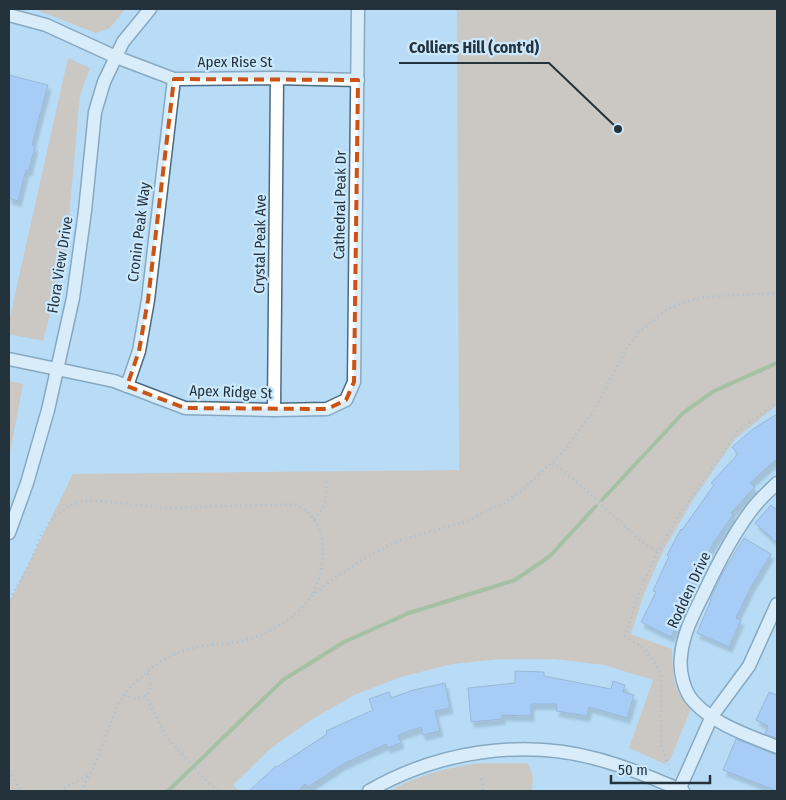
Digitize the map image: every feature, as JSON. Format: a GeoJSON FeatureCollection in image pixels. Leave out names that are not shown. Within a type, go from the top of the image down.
{"type":"FeatureCollection","features":[{"type":"Feature","properties":{"kind":"street","name":"Flora View Drive"},"geometry":{"type":"LineString","coordinates":[[9,533],[27,483],[48,410],[73,298],[85,211],[95,112],[104,82],[123,42],[150,9]]}},
{"type":"Feature","properties":{"kind":"street","name":"Cathedral Peak Dr"},"geometry":{"type":"LineString","coordinates":[[346,400],[354,382],[358,9]]}},
{"type":"Feature","properties":{"kind":"street","name":"Apex Rise St"},"geometry":{"type":"LineString","coordinates":[[9,14],[46,25],[116,57],[174,79],[277,78],[358,80]]}},
{"type":"Feature","properties":{"kind":"street","name":"Crystal Peak Ave"},"geometry":{"type":"LineString","coordinates":[[274,410],[277,78]]}},
{"type":"Feature","properties":{"kind":"street","name":"Cronin Peak Way"},"geometry":{"type":"LineString","coordinates":[[127,386],[139,351],[148,300],[174,79]]}},
{"type":"Feature","properties":{"kind":"street","name":"Apex Ridge St"},"geometry":{"type":"LineString","coordinates":[[9,359],[114,381],[185,408],[274,410],[327,408],[346,400]]}},
{"type":"Feature","properties":{"kind":"street","name":"Rodden Drive"},"geometry":{"type":"LineString","coordinates":[[777,483],[754,507],[730,541],[684,638],[680,659],[683,682],[693,702],[712,716],[740,732],[777,747]]}},
{"type":"Feature","properties":{"kind":"street"},"geometry":{"type":"LineString","coordinates":[[369,791],[385,782],[432,763],[478,752],[525,749],[568,752],[596,758],[627,768],[681,790],[712,716],[749,666],[776,609]]}},
{"type":"Feature","properties":{"kind":"path"},"geometry":{"type":"LineString","coordinates":[[81,791],[96,762],[116,708],[124,695],[146,671],[179,652],[203,646],[238,642],[264,634],[289,619],[313,595],[333,579],[368,556],[398,541],[464,522],[504,503],[553,463],[595,409],[626,347],[639,332],[666,310],[704,297],[777,293]]}},
{"type":"Feature","properties":{"kind":"path"},"geometry":{"type":"LineString","coordinates":[[670,770],[661,746],[661,675],[655,663],[644,649],[625,636],[639,593],[658,551],[676,520],[737,432],[777,402]]}},
{"type":"Feature","properties":{"kind":"path"},"geometry":{"type":"LineString","coordinates":[[553,463],[574,479],[644,544],[658,551]]}},
{"type":"Feature","properties":{"kind":"path"},"geometry":{"type":"LineString","coordinates":[[314,519],[323,508],[327,497],[326,479]]}},
{"type":"Feature","properties":{"kind":"path"},"geometry":{"type":"LineString","coordinates":[[9,604],[12,593],[28,567],[43,530],[56,515],[69,506],[84,501],[166,508],[295,504],[306,509],[314,519],[324,548],[320,580],[313,595]]}},
{"type":"Feature","properties":{"kind":"path"},"geometry":{"type":"LineString","coordinates":[[124,695],[134,698],[145,695],[151,688],[152,683],[146,671]]}},
{"type":"Feature","properties":{"kind":"path"},"geometry":{"type":"LineString","coordinates":[[145,695],[167,738],[176,750],[218,791]]}},
{"type":"Feature","properties":{"kind":"path"},"geometry":{"type":"LineString","coordinates":[[9,771],[21,791]]}},
{"type":"Feature","properties":{"kind":"path"},"geometry":{"type":"LineString","coordinates":[[60,791],[90,773]]}},
{"type":"Feature","properties":{"kind":"path"},"geometry":{"type":"LineString","coordinates":[[481,779],[484,791]]}},
{"type":"Feature","properties":{"kind":"highlighted area"},"geometry":{"type":"Polygon","coordinates":[[[174,79],[358,80],[354,382],[346,400],[327,409],[185,408],[127,386],[139,351],[148,300],[174,79]]]}},
{"type":"Feature","properties":{"kind":"shaded area"},"geometry":{"type":"Polygon","coordinates":[[[34,9],[125,9],[110,28],[96,33],[34,9]]]}},
{"type":"Feature","properties":{"kind":"shaded area"},"geometry":{"type":"Polygon","coordinates":[[[457,9],[777,9],[777,405],[735,439],[691,503],[662,553],[644,594],[631,634],[672,649],[675,682],[680,695],[691,709],[670,760],[665,764],[629,748],[653,680],[604,665],[554,659],[501,659],[452,664],[401,677],[354,695],[311,720],[270,749],[233,785],[239,791],[9,791],[9,603],[73,474],[459,470],[457,9]]]}},
{"type":"Feature","properties":{"kind":"shaded area"},"geometry":{"type":"Polygon","coordinates":[[[68,58],[90,68],[80,95],[66,251],[43,341],[9,334],[9,321],[68,58]]]}},
{"type":"Feature","properties":{"kind":"shaded area"},"geometry":{"type":"Polygon","coordinates":[[[9,381],[23,384],[9,458],[9,381]]]}},
{"type":"Feature","properties":{"kind":"shaded area"},"geometry":{"type":"Polygon","coordinates":[[[479,763],[527,763],[533,777],[531,791],[389,791],[432,773],[479,763]]]}},
{"type":"Feature","properties":{"kind":"building"},"geometry":{"type":"Polygon","coordinates":[[[9,75],[48,85],[32,145],[35,146],[29,170],[26,170],[18,201],[9,198],[9,75]]]}},
{"type":"Feature","properties":{"kind":"building"},"geometry":{"type":"Polygon","coordinates":[[[777,414],[777,459],[750,483],[755,487],[731,513],[733,515],[714,542],[689,590],[693,592],[671,637],[641,622],[656,592],[653,591],[669,556],[667,555],[681,529],[714,485],[711,483],[738,454],[732,447],[753,429],[777,414]]]}},
{"type":"Feature","properties":{"kind":"building"},"geometry":{"type":"Polygon","coordinates":[[[771,505],[777,510],[777,543],[755,523],[771,505]]]}},
{"type":"Feature","properties":{"kind":"building"},"geometry":{"type":"Polygon","coordinates":[[[744,538],[771,554],[751,587],[736,618],[741,620],[729,647],[697,633],[722,574],[744,538]]]}},
{"type":"Feature","properties":{"kind":"building"},"geometry":{"type":"Polygon","coordinates":[[[515,671],[544,672],[544,676],[611,689],[613,681],[625,685],[623,692],[634,695],[627,718],[589,707],[587,716],[556,711],[557,704],[531,704],[531,716],[502,715],[502,719],[471,722],[468,688],[515,683],[515,671]]]}},
{"type":"Feature","properties":{"kind":"building"},"geometry":{"type":"Polygon","coordinates":[[[445,683],[450,708],[435,711],[440,731],[423,735],[421,727],[398,735],[401,743],[387,748],[386,744],[343,764],[308,787],[305,784],[298,791],[249,791],[276,766],[327,734],[326,731],[373,710],[369,699],[389,692],[391,698],[413,690],[445,683]]]}},
{"type":"Feature","properties":{"kind":"building"},"geometry":{"type":"Polygon","coordinates":[[[769,692],[777,695],[777,738],[765,734],[768,726],[756,720],[769,692]]]}},
{"type":"Feature","properties":{"kind":"building"},"geometry":{"type":"Polygon","coordinates":[[[736,739],[777,755],[777,791],[723,770],[736,739]]]}},
{"type":"Feature","properties":{"kind":"waterway"},"geometry":{"type":"LineString","coordinates":[[602,500],[683,413],[714,391],[777,363]]}},
{"type":"Feature","properties":{"kind":"waterway"},"geometry":{"type":"LineString","coordinates":[[168,791],[283,680],[344,642],[409,613],[515,580],[550,556],[596,506]]}},
{"type":"Feature","properties":{"kind":"place","name":"Colliers Hill (cont'd)"},"geometry":{"type":"Point","coordinates":[618,129]}}]}
